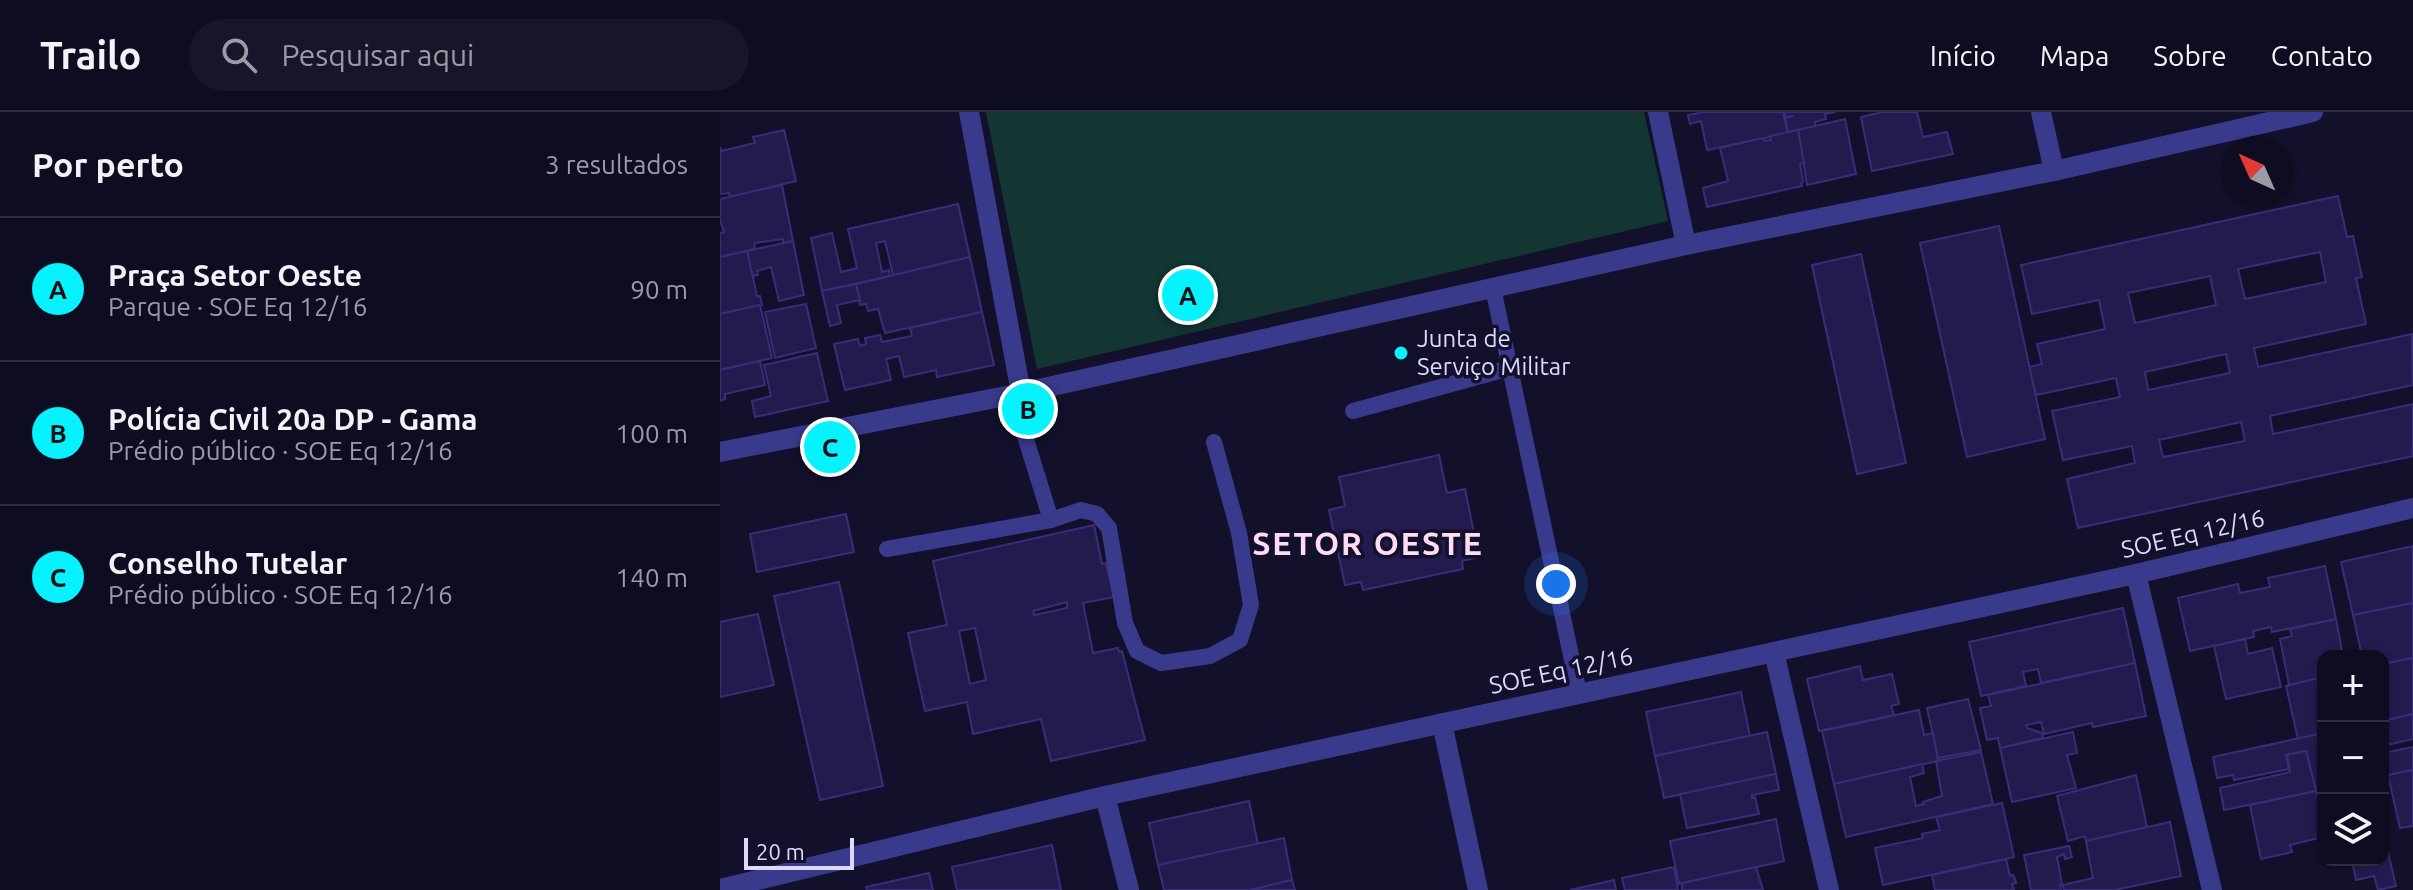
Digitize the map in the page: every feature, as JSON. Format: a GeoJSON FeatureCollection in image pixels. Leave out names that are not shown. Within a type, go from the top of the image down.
{"type":"FeatureCollection","features":[{"type":"Feature","properties":{"kind":"street"},"geometry":{"type":"LineString","coordinates":[[969,112],[1016,393]]}},
{"type":"Feature","properties":{"kind":"street"},"geometry":{"type":"LineString","coordinates":[[1658,112],[1686,245]]}},
{"type":"Feature","properties":{"kind":"street"},"geometry":{"type":"LineString","coordinates":[[2041,112],[2054,171]]}},
{"type":"Feature","properties":{"kind":"street"},"geometry":{"type":"LineString","coordinates":[[720,452],[1016,393],[1686,245],[2054,171],[2313,112]]}},
{"type":"Feature","properties":{"kind":"street","name":"SOE Eq 12/16"},"geometry":{"type":"LineString","coordinates":[[734,888],[1105,796],[2136,574],[2413,508]]}},
{"type":"Feature","properties":{"kind":"street"},"geometry":{"type":"LineString","coordinates":[[2136,574],[2212,890]]}},
{"type":"Feature","properties":{"kind":"street"},"geometry":{"type":"LineString","coordinates":[[1774,652],[1829,890]]}},
{"type":"Feature","properties":{"kind":"street"},"geometry":{"type":"LineString","coordinates":[[1442,723],[1478,890]]}},
{"type":"Feature","properties":{"kind":"street"},"geometry":{"type":"LineString","coordinates":[[1105,796],[1129,890]]}},
{"type":"Feature","properties":{"kind":"lane"},"geometry":{"type":"LineString","coordinates":[[1493,288],[1579,693]]}},
{"type":"Feature","properties":{"kind":"lane"},"geometry":{"type":"LineString","coordinates":[[1353,411],[1510,368]]}},
{"type":"Feature","properties":{"kind":"lane"},"geometry":{"type":"LineString","coordinates":[[1016,393],[1051,520]]}},
{"type":"Feature","properties":{"kind":"lane"},"geometry":{"type":"LineString","coordinates":[[887,549],[1051,520],[1081,510],[1097,514],[1109,528],[1125,623],[1137,651],[1161,663],[1210,656],[1240,640],[1251,605],[1239,533],[1214,442]]}},
{"type":"Feature","properties":{"kind":"green space"},"geometry":{"type":"Polygon","coordinates":[[[986,112],[1644,112],[1668,221],[1037,369],[986,112]]]}},
{"type":"Feature","properties":{"kind":"building"},"geometry":{"type":"Polygon","coordinates":[[[1704,112],[1783,112],[1788,133],[1707,150],[1701,121],[1690,124],[1688,115],[1704,112]]]}},
{"type":"Feature","properties":{"kind":"building"},"geometry":{"type":"Polygon","coordinates":[[[1784,112],[1836,112],[1825,114],[1826,119],[1815,122],[1815,127],[1788,132],[1785,118],[1794,116],[1785,117],[1784,112]]]}},
{"type":"Feature","properties":{"kind":"building"},"geometry":{"type":"Polygon","coordinates":[[[1883,112],[1917,112],[1923,137],[1947,132],[1953,154],[1872,171],[1861,117],[1883,112]]]}},
{"type":"Feature","properties":{"kind":"building"},"geometry":{"type":"Polygon","coordinates":[[[1845,119],[1856,174],[1807,185],[1798,130],[1845,119]]]}},
{"type":"Feature","properties":{"kind":"building"},"geometry":{"type":"Polygon","coordinates":[[[784,130],[796,181],[730,197],[729,193],[720,194],[720,147],[721,151],[755,143],[753,137],[784,130]]]}},
{"type":"Feature","properties":{"kind":"building"},"geometry":{"type":"Polygon","coordinates":[[[1798,130],[1804,163],[1800,164],[1802,186],[1707,207],[1703,188],[1728,181],[1720,148],[1763,138],[1764,141],[1771,140],[1770,136],[1798,130]]]}},
{"type":"Feature","properties":{"kind":"building"},"geometry":{"type":"Polygon","coordinates":[[[782,185],[793,241],[783,243],[783,239],[754,243],[755,249],[720,257],[720,233],[724,232],[720,220],[720,199],[782,185]]]}},
{"type":"Feature","properties":{"kind":"building"},"geometry":{"type":"Polygon","coordinates":[[[2338,196],[2347,237],[2353,236],[2362,277],[2356,278],[2366,324],[2254,348],[2258,367],[2412,334],[2413,385],[2270,416],[2273,434],[2413,404],[2413,456],[2078,528],[2067,479],[2135,463],[2132,446],[2063,460],[2052,411],[2120,397],[2116,378],[2036,395],[2029,367],[2042,364],[2037,344],[2105,329],[2099,300],[2032,314],[2021,265],[2338,196]],[[2320,252],[2238,269],[2245,299],[2326,282],[2320,252]],[[2210,276],[2128,293],[2135,323],[2216,305],[2210,276]],[[2226,354],[2145,372],[2148,390],[2230,373],[2226,354]],[[2241,422],[2159,440],[2163,457],[2245,441],[2241,422]]]}},
{"type":"Feature","properties":{"kind":"building"},"geometry":{"type":"Polygon","coordinates":[[[958,204],[970,257],[893,275],[885,241],[876,243],[882,272],[889,270],[890,276],[822,291],[811,238],[832,233],[841,272],[857,268],[848,229],[958,204]]]}},
{"type":"Feature","properties":{"kind":"building"},"geometry":{"type":"Polygon","coordinates":[[[1999,226],[2045,439],[1967,457],[1920,243],[1999,226]]]}},
{"type":"Feature","properties":{"kind":"building"},"geometry":{"type":"Polygon","coordinates":[[[793,241],[804,295],[779,301],[771,267],[752,276],[747,251],[793,241]]]}},
{"type":"Feature","properties":{"kind":"building"},"geometry":{"type":"Polygon","coordinates":[[[747,251],[757,296],[760,296],[762,305],[720,314],[720,257],[747,251]]]}},
{"type":"Feature","properties":{"kind":"building"},"geometry":{"type":"Polygon","coordinates":[[[1861,254],[1906,463],[1857,474],[1812,265],[1861,254]]]}},
{"type":"Feature","properties":{"kind":"building"},"geometry":{"type":"Polygon","coordinates":[[[970,257],[982,312],[885,333],[878,309],[868,311],[866,304],[860,305],[856,284],[970,257]]]}},
{"type":"Feature","properties":{"kind":"building"},"geometry":{"type":"Polygon","coordinates":[[[856,284],[860,300],[837,305],[841,323],[830,326],[822,291],[856,284]]]}},
{"type":"Feature","properties":{"kind":"building"},"geometry":{"type":"Polygon","coordinates":[[[806,304],[816,348],[775,358],[765,312],[806,304]]]}},
{"type":"Feature","properties":{"kind":"building"},"geometry":{"type":"Polygon","coordinates":[[[760,305],[772,358],[720,370],[720,314],[760,305]]]}},
{"type":"Feature","properties":{"kind":"building"},"geometry":{"type":"Polygon","coordinates":[[[982,312],[994,365],[937,377],[936,370],[904,377],[899,356],[886,359],[891,380],[845,390],[834,344],[858,339],[860,346],[866,344],[865,338],[880,335],[882,342],[912,336],[910,328],[982,312]]]}},
{"type":"Feature","properties":{"kind":"building"},"geometry":{"type":"Polygon","coordinates":[[[817,353],[828,401],[755,417],[752,401],[771,396],[764,365],[817,353]]]}},
{"type":"Feature","properties":{"kind":"building"},"geometry":{"type":"Polygon","coordinates":[[[760,361],[765,385],[725,394],[725,399],[720,401],[720,370],[760,361]]]}},
{"type":"Feature","properties":{"kind":"building"},"geometry":{"type":"Polygon","coordinates":[[[1439,455],[1447,493],[1465,489],[1479,557],[1462,561],[1463,569],[1363,590],[1361,582],[1345,585],[1329,510],[1345,506],[1339,477],[1439,455]]]}},
{"type":"Feature","properties":{"kind":"building"},"geometry":{"type":"Polygon","coordinates":[[[846,514],[854,552],[757,572],[750,534],[846,514]]]}},
{"type":"Feature","properties":{"kind":"building"},"geometry":{"type":"Polygon","coordinates":[[[1094,525],[1102,564],[1106,563],[1114,597],[1083,603],[1093,653],[1118,648],[1119,652],[1122,651],[1145,740],[1051,761],[1041,719],[973,734],[967,702],[925,711],[908,633],[947,625],[933,561],[1094,525]],[[1067,602],[1033,611],[1034,615],[1067,608],[1067,602]],[[975,628],[959,631],[970,684],[986,680],[975,628]]]}},
{"type":"Feature","properties":{"kind":"building"},"geometry":{"type":"Polygon","coordinates":[[[2413,546],[2413,603],[2353,615],[2341,562],[2413,546]]]}},
{"type":"Feature","properties":{"kind":"building"},"geometry":{"type":"Polygon","coordinates":[[[2325,566],[2336,619],[2272,632],[2271,627],[2253,631],[2254,637],[2190,651],[2178,598],[2238,584],[2240,593],[2270,587],[2268,578],[2325,566]]]}},
{"type":"Feature","properties":{"kind":"building"},"geometry":{"type":"Polygon","coordinates":[[[839,582],[883,786],[820,800],[774,596],[839,582]]]}},
{"type":"Feature","properties":{"kind":"building"},"geometry":{"type":"Polygon","coordinates":[[[2413,603],[2413,658],[2389,663],[2389,650],[2361,650],[2353,615],[2413,603]]]}},
{"type":"Feature","properties":{"kind":"building"},"geometry":{"type":"Polygon","coordinates":[[[2123,608],[2135,663],[2041,683],[2038,669],[2023,672],[2026,686],[1981,696],[1969,642],[2123,608]]]}},
{"type":"Feature","properties":{"kind":"building"},"geometry":{"type":"Polygon","coordinates":[[[758,614],[774,685],[720,697],[720,622],[758,614]]]}},
{"type":"Feature","properties":{"kind":"building"},"geometry":{"type":"Polygon","coordinates":[[[2336,619],[2342,650],[2317,650],[2317,678],[2289,685],[2280,639],[2292,636],[2290,629],[2336,619]]]}},
{"type":"Feature","properties":{"kind":"building"},"geometry":{"type":"Polygon","coordinates":[[[2245,639],[2248,654],[2272,648],[2281,687],[2226,699],[2214,646],[2245,639]]]}},
{"type":"Feature","properties":{"kind":"building"},"geometry":{"type":"Polygon","coordinates":[[[2413,658],[2413,714],[2389,720],[2389,663],[2413,658]]]}},
{"type":"Feature","properties":{"kind":"building"},"geometry":{"type":"Polygon","coordinates":[[[2135,663],[2146,716],[2093,727],[2092,723],[2044,734],[2041,722],[2026,725],[2042,733],[2043,738],[2000,748],[1998,738],[1987,740],[1980,708],[1991,706],[1988,695],[2135,663]]]}},
{"type":"Feature","properties":{"kind":"building"},"geometry":{"type":"Polygon","coordinates":[[[1860,666],[1863,680],[1892,674],[1899,704],[1891,706],[1894,715],[1819,731],[1807,679],[1860,666]]]}},
{"type":"Feature","properties":{"kind":"building"},"geometry":{"type":"Polygon","coordinates":[[[2317,678],[2317,734],[2298,739],[2286,686],[2317,678]]]}},
{"type":"Feature","properties":{"kind":"building"},"geometry":{"type":"Polygon","coordinates":[[[1741,692],[1750,736],[1655,756],[1646,712],[1741,692]]]}},
{"type":"Feature","properties":{"kind":"building"},"geometry":{"type":"Polygon","coordinates":[[[1968,699],[1981,750],[1938,758],[1927,708],[1968,699]]]}},
{"type":"Feature","properties":{"kind":"building"},"geometry":{"type":"Polygon","coordinates":[[[1919,710],[1924,735],[1933,733],[1938,761],[1834,784],[1822,731],[1919,710]]]}},
{"type":"Feature","properties":{"kind":"building"},"geometry":{"type":"Polygon","coordinates":[[[2413,714],[2413,739],[2389,745],[2389,720],[2413,714]]]}},
{"type":"Feature","properties":{"kind":"building"},"geometry":{"type":"Polygon","coordinates":[[[1767,732],[1776,774],[1664,798],[1655,756],[1767,732]]]}},
{"type":"Feature","properties":{"kind":"building"},"geometry":{"type":"Polygon","coordinates":[[[2073,732],[2077,753],[2067,755],[2076,788],[2012,802],[2000,748],[2073,732]]]}},
{"type":"Feature","properties":{"kind":"building"},"geometry":{"type":"Polygon","coordinates":[[[2317,734],[2317,791],[2306,751],[2286,755],[2289,769],[2234,780],[2233,775],[2217,778],[2213,757],[2317,734]]]}},
{"type":"Feature","properties":{"kind":"building"},"geometry":{"type":"Polygon","coordinates":[[[2413,747],[2413,770],[2389,775],[2389,752],[2413,747]]]}},
{"type":"Feature","properties":{"kind":"building"},"geometry":{"type":"Polygon","coordinates":[[[2306,751],[2316,791],[2224,810],[2220,788],[2290,772],[2287,755],[2306,751]]]}},
{"type":"Feature","properties":{"kind":"building"},"geometry":{"type":"Polygon","coordinates":[[[1981,752],[1993,804],[1846,837],[1834,784],[1922,764],[1924,773],[1910,777],[1916,806],[1942,796],[1936,761],[1981,752]]]}},
{"type":"Feature","properties":{"kind":"building"},"geometry":{"type":"Polygon","coordinates":[[[2413,770],[2413,826],[2400,828],[2389,775],[2413,770]]]}},
{"type":"Feature","properties":{"kind":"building"},"geometry":{"type":"Polygon","coordinates":[[[1776,774],[1779,790],[1752,795],[1759,814],[1687,828],[1680,794],[1776,774]]]}},
{"type":"Feature","properties":{"kind":"building"},"geometry":{"type":"Polygon","coordinates":[[[2136,775],[2147,827],[2086,841],[2085,836],[2068,841],[2057,796],[2136,775]]]}},
{"type":"Feature","properties":{"kind":"building"},"geometry":{"type":"Polygon","coordinates":[[[2316,791],[2317,838],[2290,845],[2292,852],[2261,859],[2250,805],[2316,791]]]}},
{"type":"Feature","properties":{"kind":"building"},"geometry":{"type":"Polygon","coordinates":[[[1249,801],[1258,844],[1158,865],[1149,823],[1249,801]]]}},
{"type":"Feature","properties":{"kind":"building"},"geometry":{"type":"Polygon","coordinates":[[[2002,803],[2014,857],[1883,885],[1875,848],[1923,838],[1922,834],[1940,830],[1936,817],[2002,803]]]}},
{"type":"Feature","properties":{"kind":"building"},"geometry":{"type":"Polygon","coordinates":[[[1776,819],[1784,861],[1679,884],[1670,841],[1776,819]]]}},
{"type":"Feature","properties":{"kind":"building"},"geometry":{"type":"Polygon","coordinates":[[[2170,822],[2181,876],[2115,890],[2064,890],[2063,885],[2093,878],[2086,841],[2170,822]]]}},
{"type":"Feature","properties":{"kind":"building"},"geometry":{"type":"Polygon","coordinates":[[[1284,838],[1292,880],[1250,890],[1164,890],[1158,865],[1284,838]]]}},
{"type":"Feature","properties":{"kind":"building"},"geometry":{"type":"Polygon","coordinates":[[[1052,845],[1061,890],[957,890],[952,867],[1052,845]]]}},
{"type":"Feature","properties":{"kind":"building"},"geometry":{"type":"Polygon","coordinates":[[[2069,846],[2072,857],[2065,859],[2064,854],[2057,857],[2061,890],[2031,890],[2024,855],[2069,846]]]}},
{"type":"Feature","properties":{"kind":"building"},"geometry":{"type":"Polygon","coordinates":[[[2389,856],[2396,886],[2378,890],[2374,876],[2356,880],[2353,866],[2389,866],[2389,856]]]}},
{"type":"Feature","properties":{"kind":"building"},"geometry":{"type":"Polygon","coordinates":[[[2006,859],[2010,876],[2013,875],[2015,879],[2016,883],[2012,884],[2014,890],[1935,890],[1932,875],[2006,859]]]}},
{"type":"Feature","properties":{"kind":"building"},"geometry":{"type":"Polygon","coordinates":[[[1674,867],[1678,890],[1625,890],[1622,878],[1674,867]]]}},
{"type":"Feature","properties":{"kind":"building"},"geometry":{"type":"Polygon","coordinates":[[[1756,867],[1763,890],[1682,890],[1682,883],[1756,867]]]}},
{"type":"Feature","properties":{"kind":"building"},"geometry":{"type":"Polygon","coordinates":[[[929,873],[933,890],[867,890],[866,887],[929,873]]]}},
{"type":"Feature","properties":{"kind":"building"},"geometry":{"type":"Polygon","coordinates":[[[1292,880],[1295,890],[1250,890],[1267,886],[1292,880]]]}},
{"type":"Feature","properties":{"kind":"building"},"geometry":{"type":"Polygon","coordinates":[[[1614,880],[1616,890],[1570,890],[1614,880]]]}},
{"type":"Feature","properties":{"kind":"place","name":"Praça Setor Oeste"},"geometry":{"type":"Point","coordinates":[1188,295]}},
{"type":"Feature","properties":{"kind":"place","name":"Junta de Serviço Militar"},"geometry":{"type":"Point","coordinates":[1401,353]}},
{"type":"Feature","properties":{"kind":"place","name":"Polícia Civil 20a DP - Gama"},"geometry":{"type":"Point","coordinates":[1028,409]}},
{"type":"Feature","properties":{"kind":"place","name":"Conselho Tutelar"},"geometry":{"type":"Point","coordinates":[830,447]}},
{"type":"Feature","properties":{"kind":"district","name":"SETOR OESTE"},"geometry":{"type":"Point","coordinates":[1368,544]}}]}
